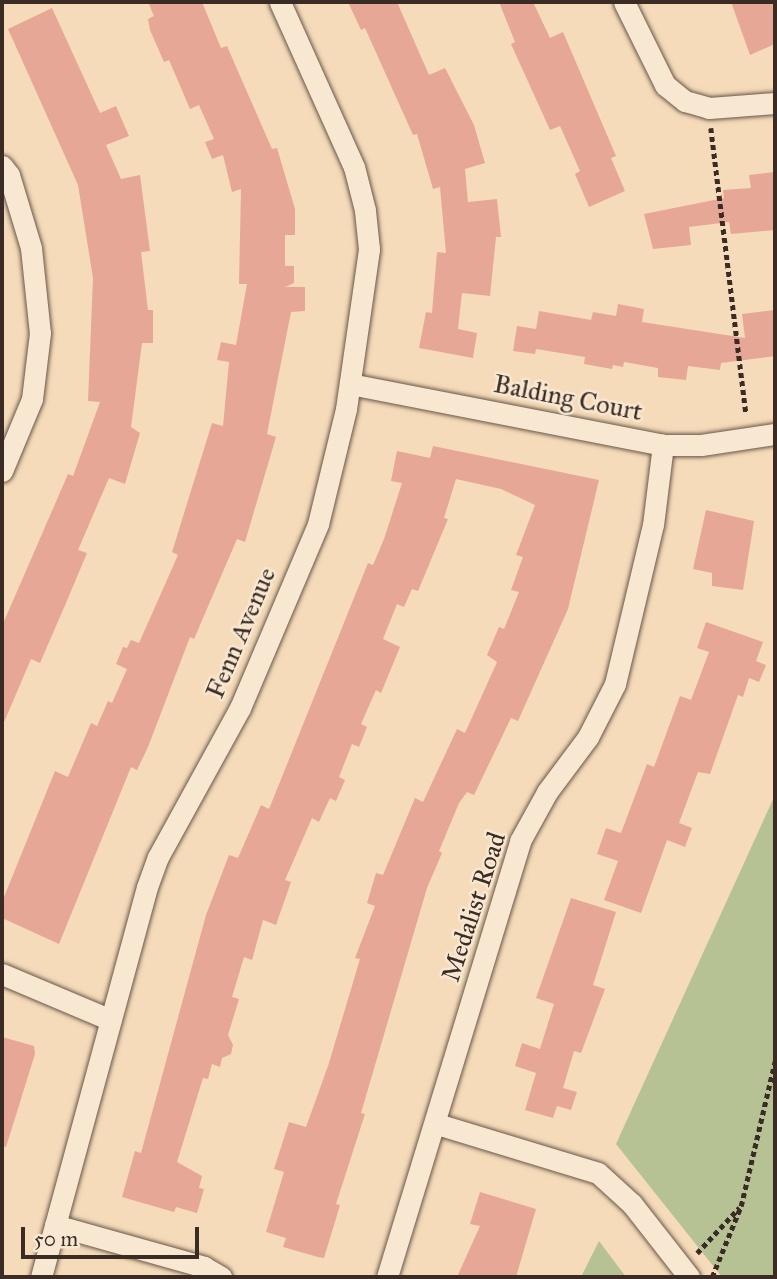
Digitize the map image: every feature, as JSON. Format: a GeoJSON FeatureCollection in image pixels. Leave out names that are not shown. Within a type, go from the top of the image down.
{"type":"FeatureCollection","features":[{"type":"Feature","properties":{"kind":"street","name":"Fenn Avenue"},"geometry":{"type":"LineString","coordinates":[[41,1277],[158,857],[222,746],[318,524],[351,384],[369,249],[365,210],[354,167],[280,2]]}},
{"type":"Feature","properties":{"kind":"street"},"geometry":{"type":"LineString","coordinates":[[624,2],[665,85],[685,101],[709,108],[775,103]]}},
{"type":"Feature","properties":{"kind":"street"},"geometry":{"type":"LineString","coordinates":[[2,166],[9,174],[31,248],[40,333],[32,399],[2,471]]}},
{"type":"Feature","properties":{"kind":"street","name":"Balding Court"},"geometry":{"type":"LineString","coordinates":[[351,384],[663,445],[701,445],[775,434]]}},
{"type":"Feature","properties":{"kind":"street","name":"Medalist Road"},"geometry":{"type":"LineString","coordinates":[[387,1277],[437,1124],[520,841],[547,792],[588,737],[615,684],[653,525],[663,445]]}},
{"type":"Feature","properties":{"kind":"street"},"geometry":{"type":"LineString","coordinates":[[2,974],[111,1020]]}},
{"type":"Feature","properties":{"kind":"street"},"geometry":{"type":"LineString","coordinates":[[437,1124],[598,1173],[632,1204],[689,1277]]}},
{"type":"Feature","properties":{"kind":"street"},"geometry":{"type":"LineString","coordinates":[[55,1225],[204,1267],[221,1277]]}},
{"type":"Feature","properties":{"kind":"path"},"geometry":{"type":"LineString","coordinates":[[709,108],[746,412]]}},
{"type":"Feature","properties":{"kind":"path"},"geometry":{"type":"LineString","coordinates":[[712,1277],[741,1206],[775,1061]]}},
{"type":"Feature","properties":{"kind":"path"},"geometry":{"type":"LineString","coordinates":[[694,1256],[741,1206]]}},
{"type":"Feature","properties":{"kind":"green space"},"geometry":{"type":"Polygon","coordinates":[[[775,795],[775,1277],[722,1277],[616,1144],[775,795]]]}},
{"type":"Feature","properties":{"kind":"green space"},"geometry":{"type":"Polygon","coordinates":[[[599,1241],[626,1277],[581,1277],[599,1241]]]}},
{"type":"Feature","properties":{"kind":"building"},"geometry":{"type":"Polygon","coordinates":[[[148,2],[202,2],[221,48],[227,46],[272,149],[277,148],[295,209],[295,235],[285,235],[285,266],[294,266],[294,283],[285,287],[305,287],[305,311],[291,312],[267,434],[276,437],[245,542],[237,539],[194,639],[190,637],[148,747],[137,770],[131,767],[59,944],[2,918],[2,902],[55,771],[68,777],[91,723],[97,726],[108,701],[112,703],[127,669],[116,664],[123,647],[127,648],[131,640],[139,643],[178,555],[172,552],[212,423],[223,426],[229,362],[217,360],[221,342],[236,345],[247,284],[239,284],[241,189],[232,192],[223,155],[212,159],[205,142],[214,139],[199,105],[190,109],[169,60],[164,62],[150,30],[148,19],[154,16],[148,2]]]}},
{"type":"Feature","properties":{"kind":"building"},"geometry":{"type":"Polygon","coordinates":[[[348,2],[397,2],[429,75],[445,68],[474,125],[485,163],[465,169],[468,202],[497,199],[501,237],[496,237],[490,296],[462,293],[458,329],[477,333],[473,358],[419,348],[426,312],[432,313],[437,252],[446,253],[440,187],[433,189],[417,134],[413,135],[365,28],[361,30],[348,2]]]}},
{"type":"Feature","properties":{"kind":"building"},"geometry":{"type":"Polygon","coordinates":[[[499,2],[533,2],[550,38],[563,32],[616,156],[611,158],[625,191],[589,207],[575,174],[580,171],[560,126],[550,130],[511,44],[515,42],[499,2]]]}},
{"type":"Feature","properties":{"kind":"building"},"geometry":{"type":"Polygon","coordinates":[[[731,2],[775,2],[775,44],[750,55],[731,2]]]}},
{"type":"Feature","properties":{"kind":"building"},"geometry":{"type":"Polygon","coordinates":[[[52,8],[100,113],[116,106],[129,136],[106,145],[121,179],[140,175],[150,251],[141,252],[148,310],[153,310],[153,343],[142,343],[131,427],[140,433],[125,484],[109,478],[78,550],[87,553],[66,603],[40,663],[31,659],[2,727],[2,626],[68,474],[73,476],[100,402],[88,401],[93,278],[78,185],[8,29],[52,8]]]}},
{"type":"Feature","properties":{"kind":"building"},"geometry":{"type":"Polygon","coordinates":[[[775,172],[775,230],[731,234],[729,222],[689,227],[691,245],[653,249],[644,214],[724,198],[723,190],[751,188],[749,175],[775,172]]]}},
{"type":"Feature","properties":{"kind":"building"},"geometry":{"type":"Polygon","coordinates":[[[618,304],[644,309],[642,322],[745,338],[742,314],[775,310],[775,356],[721,363],[720,370],[688,366],[686,380],[658,377],[658,368],[624,362],[623,367],[613,365],[612,369],[584,364],[585,357],[536,349],[535,354],[513,351],[517,326],[536,329],[539,311],[591,320],[593,312],[616,316],[618,304]]]}},
{"type":"Feature","properties":{"kind":"building"},"geometry":{"type":"Polygon","coordinates":[[[433,446],[599,480],[568,609],[518,721],[511,718],[474,795],[467,792],[459,803],[439,851],[442,853],[427,888],[361,1113],[365,1114],[336,1204],[340,1205],[324,1258],[283,1247],[286,1238],[266,1232],[284,1172],[274,1169],[289,1122],[306,1127],[328,1066],[360,959],[355,958],[375,906],[367,903],[376,873],[383,875],[415,798],[423,802],[457,729],[465,733],[497,662],[487,655],[499,627],[504,629],[519,592],[511,590],[523,557],[516,555],[535,505],[501,489],[456,479],[444,518],[448,519],[418,591],[412,589],[404,607],[397,604],[383,639],[400,647],[381,693],[376,690],[361,724],[367,727],[359,747],[352,744],[339,777],[345,780],[336,801],[330,798],[319,822],[312,818],[285,880],[291,882],[276,925],[263,920],[252,960],[244,957],[232,997],[239,999],[228,1035],[233,1045],[231,1054],[222,1058],[220,1067],[212,1064],[208,1079],[203,1078],[177,1162],[202,1176],[199,1188],[204,1189],[197,1213],[176,1207],[174,1212],[122,1197],[135,1151],[141,1153],[206,915],[229,855],[238,858],[261,805],[269,809],[368,563],[373,565],[384,539],[402,483],[391,481],[397,451],[430,458],[433,446]]]}},
{"type":"Feature","properties":{"kind":"building"},"geometry":{"type":"Polygon","coordinates":[[[706,510],[754,521],[743,590],[712,586],[712,573],[693,569],[706,510]]]}},
{"type":"Feature","properties":{"kind":"building"},"geometry":{"type":"Polygon","coordinates":[[[706,622],[763,642],[756,661],[766,665],[759,682],[749,678],[743,697],[738,695],[710,774],[698,772],[679,823],[692,828],[685,847],[667,840],[641,913],[604,900],[618,861],[597,854],[606,828],[621,833],[647,764],[654,767],[680,696],[691,700],[709,652],[697,648],[706,622]]]}},
{"type":"Feature","properties":{"kind":"building"},"geometry":{"type":"Polygon","coordinates":[[[571,898],[616,912],[593,985],[605,989],[581,1053],[574,1051],[563,1088],[577,1092],[571,1110],[557,1106],[553,1118],[525,1110],[536,1073],[515,1066],[522,1043],[540,1049],[554,1004],[536,998],[571,898]]]}},
{"type":"Feature","properties":{"kind":"building"},"geometry":{"type":"Polygon","coordinates":[[[2,1037],[34,1046],[35,1054],[6,1147],[2,1146],[2,1037]]]}},
{"type":"Feature","properties":{"kind":"building"},"geometry":{"type":"Polygon","coordinates":[[[480,1192],[536,1209],[516,1277],[457,1277],[480,1226],[470,1224],[480,1192]]]}}]}
